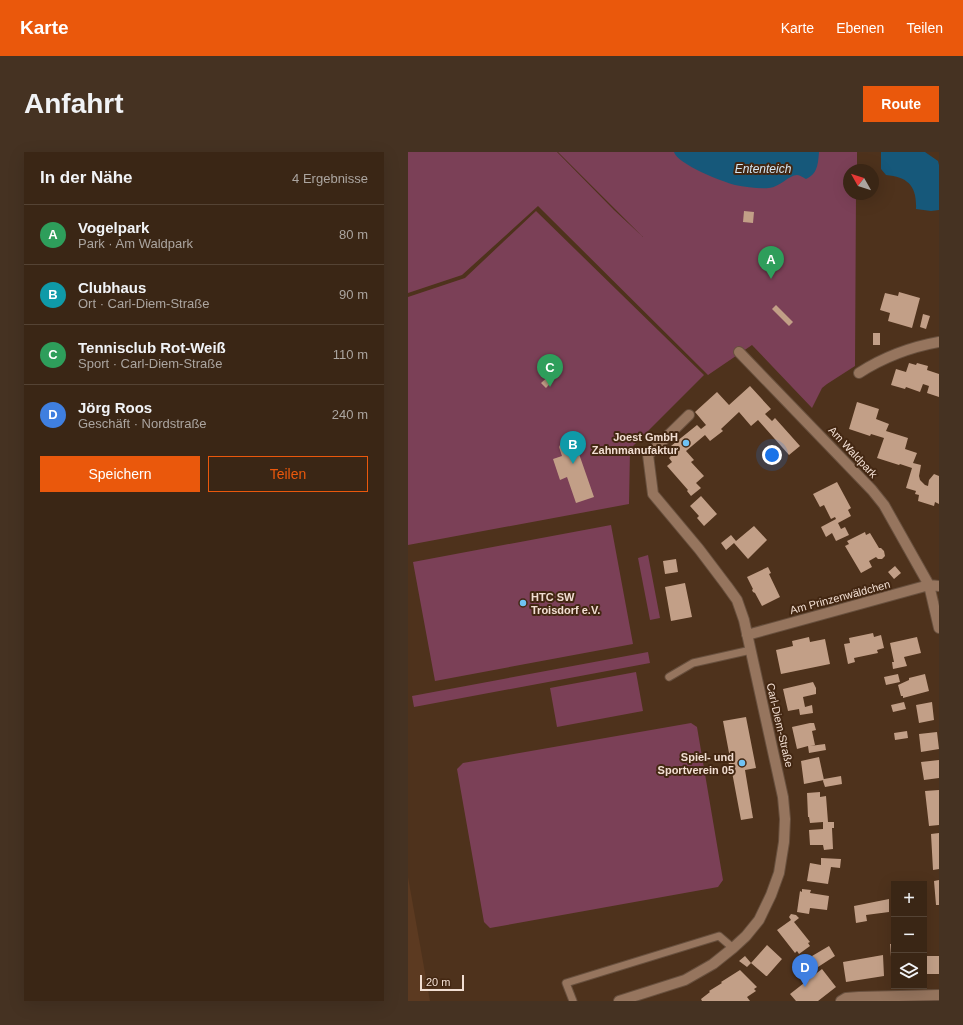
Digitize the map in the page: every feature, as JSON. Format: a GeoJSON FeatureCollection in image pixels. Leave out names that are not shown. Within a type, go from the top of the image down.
{"type":"FeatureCollection","features":[{"type":"Feature","properties":{"kind":"street"},"geometry":{"type":"LineString","coordinates":[[859,373],[874,364],[916,346],[939,342]]}},
{"type":"Feature","properties":{"kind":"street","name":"Am Waldpark"},"geometry":{"type":"LineString","coordinates":[[739,352],[872,490],[884,505],[934,586],[939,628]]}},
{"type":"Feature","properties":{"kind":"street","name":"Carl-Diem-Straße"},"geometry":{"type":"LineString","coordinates":[[620,1001],[685,980],[712,964],[733,948],[753,928],[766,907],[779,873],[784,842],[785,819],[783,797],[748,635],[739,605],[728,586],[699,548],[653,494],[648,455],[689,415]]}},
{"type":"Feature","properties":{"kind":"street","name":"Am Prinzenwäldchen"},"geometry":{"type":"LineString","coordinates":[[748,635],[934,586]]}},
{"type":"Feature","properties":{"kind":"street"},"geometry":{"type":"LineString","coordinates":[[842,1001],[846,998],[859,997],[939,995]]}},
{"type":"Feature","properties":{"kind":"lane"},"geometry":{"type":"LineString","coordinates":[[669,677],[693,663],[751,650]]}},
{"type":"Feature","properties":{"kind":"lane"},"geometry":{"type":"LineString","coordinates":[[573,1001],[566,983],[719,936],[733,948]]}},
{"type":"Feature","properties":{"kind":"shaded area"},"geometry":{"type":"Polygon","coordinates":[[[408,152],[557,152],[643,237],[558,152],[857,152],[857,164],[843,164],[843,200],[856,200],[855,366],[822,388],[812,408],[752,345],[708,375],[538,206],[462,275],[408,293],[408,152]]]}},
{"type":"Feature","properties":{"kind":"shaded area"},"geometry":{"type":"Polygon","coordinates":[[[536,211],[704,375],[630,449],[629,504],[408,545],[408,297],[465,278],[536,211]]]}},
{"type":"Feature","properties":{"kind":"shaded area","name":"HTC SW Troisdorf e.V."},"geometry":{"type":"Polygon","coordinates":[[[611,525],[633,644],[435,681],[413,562],[611,525]]]}},
{"type":"Feature","properties":{"kind":"shaded area"},"geometry":{"type":"Polygon","coordinates":[[[648,555],[660,618],[650,620],[638,558],[648,555]]]}},
{"type":"Feature","properties":{"kind":"shaded area"},"geometry":{"type":"Polygon","coordinates":[[[648,652],[650,663],[414,707],[412,696],[648,652]]]}},
{"type":"Feature","properties":{"kind":"shaded area"},"geometry":{"type":"Polygon","coordinates":[[[636,672],[643,711],[557,727],[550,688],[636,672]]]}},
{"type":"Feature","properties":{"kind":"shaded area"},"geometry":{"type":"Polygon","coordinates":[[[691,723],[697,727],[723,880],[718,887],[490,928],[484,922],[457,769],[463,763],[691,723]]]}},
{"type":"Feature","properties":{"kind":"shaded area"},"geometry":{"type":"Polygon","coordinates":[[[408,877],[430,1001],[408,1001],[408,877]]]}},
{"type":"Feature","properties":{"kind":"water","name":"Ententeich"},"geometry":{"type":"Polygon","coordinates":[[[674,152],[819,152],[817,168],[810,177],[806,179],[797,175],[777,186],[752,188],[735,185],[701,172],[683,162],[674,152]]]}},
{"type":"Feature","properties":{"kind":"water"},"geometry":{"type":"Polygon","coordinates":[[[881,152],[925,152],[938,161],[939,210],[931,211],[916,209],[915,194],[910,184],[900,178],[886,175],[881,169],[881,152]]]}},
{"type":"Feature","properties":{"kind":"building"},"geometry":{"type":"Polygon","coordinates":[[[744,211],[754,212],[753,223],[743,222],[744,211]]]}},
{"type":"Feature","properties":{"kind":"building"},"geometry":{"type":"Polygon","coordinates":[[[899,292],[920,298],[912,328],[888,321],[890,313],[880,310],[885,293],[898,296],[899,292]]]}},
{"type":"Feature","properties":{"kind":"building"},"geometry":{"type":"Polygon","coordinates":[[[776,305],[793,322],[789,326],[772,309],[776,305]]]}},
{"type":"Feature","properties":{"kind":"building"},"geometry":{"type":"Polygon","coordinates":[[[923,314],[930,316],[926,329],[920,327],[923,314]]]}},
{"type":"Feature","properties":{"kind":"building"},"geometry":{"type":"Polygon","coordinates":[[[873,333],[880,333],[880,345],[873,345],[873,333]]]}},
{"type":"Feature","properties":{"kind":"building"},"geometry":{"type":"Polygon","coordinates":[[[909,363],[916,365],[917,363],[928,366],[927,370],[939,374],[939,397],[927,393],[929,386],[923,384],[920,392],[906,387],[905,389],[891,385],[896,369],[906,372],[909,363]]]}},
{"type":"Feature","properties":{"kind":"building"},"geometry":{"type":"Polygon","coordinates":[[[552,373],[556,377],[546,388],[541,383],[552,373]]]}},
{"type":"Feature","properties":{"kind":"building"},"geometry":{"type":"Polygon","coordinates":[[[750,386],[771,409],[765,414],[772,421],[775,418],[800,446],[789,455],[758,420],[751,426],[739,412],[721,429],[723,431],[710,441],[705,435],[686,451],[694,460],[691,462],[704,476],[696,483],[701,488],[691,496],[687,491],[688,490],[667,466],[672,462],[669,458],[672,455],[669,451],[673,448],[671,446],[697,425],[701,429],[706,425],[695,412],[717,392],[729,405],[750,386]]]}},
{"type":"Feature","properties":{"kind":"building"},"geometry":{"type":"Polygon","coordinates":[[[857,402],[879,409],[876,419],[889,424],[886,431],[908,438],[905,449],[917,453],[913,463],[921,465],[919,476],[920,480],[925,485],[928,486],[929,480],[934,474],[939,476],[939,504],[935,502],[934,506],[918,501],[919,495],[915,494],[916,491],[906,488],[912,468],[877,458],[884,438],[871,434],[870,436],[849,429],[857,402]]]}},
{"type":"Feature","properties":{"kind":"building"},"geometry":{"type":"Polygon","coordinates":[[[575,438],[594,497],[576,503],[567,477],[560,480],[553,459],[562,456],[559,447],[561,443],[575,438]]]}},
{"type":"Feature","properties":{"kind":"building"},"geometry":{"type":"Polygon","coordinates":[[[837,482],[851,508],[848,510],[851,516],[838,523],[841,529],[845,527],[849,535],[836,541],[832,533],[826,537],[821,527],[836,519],[835,517],[831,519],[824,505],[820,507],[813,494],[837,482]]]}},
{"type":"Feature","properties":{"kind":"building"},"geometry":{"type":"Polygon","coordinates":[[[701,496],[717,514],[704,526],[697,518],[699,516],[690,506],[701,496]]]}},
{"type":"Feature","properties":{"kind":"building"},"geometry":{"type":"Polygon","coordinates":[[[754,526],[767,540],[748,559],[734,543],[726,550],[721,543],[731,535],[736,541],[754,526]]]}},
{"type":"Feature","properties":{"kind":"building"},"geometry":{"type":"Polygon","coordinates":[[[865,532],[866,535],[870,533],[879,548],[884,551],[885,556],[882,559],[878,559],[876,557],[869,561],[872,567],[861,573],[845,546],[849,544],[847,541],[865,532]]]}},
{"type":"Feature","properties":{"kind":"building"},"geometry":{"type":"Polygon","coordinates":[[[676,559],[678,572],[665,574],[663,561],[676,559]]]}},
{"type":"Feature","properties":{"kind":"building"},"geometry":{"type":"Polygon","coordinates":[[[895,566],[901,573],[894,579],[888,572],[895,566]]]}},
{"type":"Feature","properties":{"kind":"building"},"geometry":{"type":"Polygon","coordinates":[[[768,567],[771,573],[769,574],[780,597],[762,606],[753,592],[747,577],[768,567]]]}},
{"type":"Feature","properties":{"kind":"building"},"geometry":{"type":"Polygon","coordinates":[[[685,583],[692,617],[671,621],[665,587],[685,583]]]}},
{"type":"Feature","properties":{"kind":"building"},"geometry":{"type":"Polygon","coordinates":[[[873,633],[874,637],[881,635],[884,648],[877,650],[878,653],[854,658],[855,662],[848,664],[844,644],[850,643],[849,638],[873,633]]]}},
{"type":"Feature","properties":{"kind":"building"},"geometry":{"type":"Polygon","coordinates":[[[809,637],[810,642],[825,639],[830,664],[781,674],[776,650],[793,646],[792,641],[809,637]]]}},
{"type":"Feature","properties":{"kind":"building"},"geometry":{"type":"Polygon","coordinates":[[[917,637],[921,653],[904,657],[907,666],[893,669],[892,662],[894,662],[890,643],[917,637]]]}},
{"type":"Feature","properties":{"kind":"building"},"geometry":{"type":"Polygon","coordinates":[[[898,674],[900,682],[886,685],[884,677],[898,674]]]}},
{"type":"Feature","properties":{"kind":"building"},"geometry":{"type":"Polygon","coordinates":[[[925,674],[929,691],[903,698],[903,696],[901,696],[898,685],[909,680],[909,678],[925,674]]]}},
{"type":"Feature","properties":{"kind":"building"},"geometry":{"type":"Polygon","coordinates":[[[813,682],[816,688],[816,694],[803,697],[805,707],[812,705],[813,713],[800,715],[799,709],[788,711],[783,689],[813,682]]]}},
{"type":"Feature","properties":{"kind":"building"},"geometry":{"type":"Polygon","coordinates":[[[904,702],[906,709],[893,712],[891,705],[904,702]]]}},
{"type":"Feature","properties":{"kind":"building"},"geometry":{"type":"Polygon","coordinates":[[[932,702],[934,720],[919,723],[916,705],[932,702]]]}},
{"type":"Feature","properties":{"kind":"building"},"geometry":{"type":"Polygon","coordinates":[[[746,717],[756,768],[745,770],[753,818],[741,820],[732,772],[730,772],[728,758],[730,758],[723,721],[746,717]]]}},
{"type":"Feature","properties":{"kind":"building"},"geometry":{"type":"Polygon","coordinates":[[[814,723],[816,730],[812,731],[815,745],[810,746],[825,744],[826,750],[809,753],[808,746],[797,749],[792,727],[814,723]]]}},
{"type":"Feature","properties":{"kind":"building"},"geometry":{"type":"Polygon","coordinates":[[[907,731],[908,738],[895,740],[894,733],[907,731]]]}},
{"type":"Feature","properties":{"kind":"building"},"geometry":{"type":"Polygon","coordinates":[[[937,732],[939,749],[921,752],[919,734],[937,732]]]}},
{"type":"Feature","properties":{"kind":"building"},"geometry":{"type":"Polygon","coordinates":[[[819,757],[824,780],[804,784],[801,761],[819,757]]]}},
{"type":"Feature","properties":{"kind":"building"},"geometry":{"type":"Polygon","coordinates":[[[939,760],[939,778],[924,780],[921,762],[939,760]]]}},
{"type":"Feature","properties":{"kind":"building"},"geometry":{"type":"Polygon","coordinates":[[[841,776],[842,784],[825,787],[823,781],[824,779],[841,776]]]}},
{"type":"Feature","properties":{"kind":"building"},"geometry":{"type":"Polygon","coordinates":[[[939,790],[939,825],[929,826],[925,791],[939,790]]]}},
{"type":"Feature","properties":{"kind":"building"},"geometry":{"type":"Polygon","coordinates":[[[820,792],[820,797],[826,796],[828,822],[834,822],[834,828],[832,828],[833,849],[824,850],[823,845],[810,845],[809,830],[823,829],[823,822],[810,823],[808,817],[807,793],[820,792]]]}},
{"type":"Feature","properties":{"kind":"building"},"geometry":{"type":"Polygon","coordinates":[[[939,833],[939,869],[933,870],[931,834],[939,833]]]}},
{"type":"Feature","properties":{"kind":"building"},"geometry":{"type":"Polygon","coordinates":[[[821,858],[841,859],[840,868],[831,867],[828,884],[807,881],[810,863],[821,865],[821,858]]]}},
{"type":"Feature","properties":{"kind":"building"},"geometry":{"type":"Polygon","coordinates":[[[939,880],[939,905],[936,905],[934,881],[939,880]]]}},
{"type":"Feature","properties":{"kind":"building"},"geometry":{"type":"Polygon","coordinates":[[[802,889],[811,890],[810,893],[829,896],[827,910],[810,908],[809,914],[797,912],[800,891],[802,892],[802,889]]]}},
{"type":"Feature","properties":{"kind":"building"},"geometry":{"type":"Polygon","coordinates":[[[889,899],[889,912],[866,915],[867,921],[856,923],[854,906],[889,899]]]}},
{"type":"Feature","properties":{"kind":"building"},"geometry":{"type":"Polygon","coordinates":[[[791,914],[796,915],[799,918],[794,922],[810,942],[808,943],[810,946],[799,954],[797,951],[795,953],[777,930],[791,920],[789,917],[791,914]]]}},
{"type":"Feature","properties":{"kind":"building"},"geometry":{"type":"Polygon","coordinates":[[[767,945],[782,959],[766,976],[751,963],[767,945]]]}},
{"type":"Feature","properties":{"kind":"building"},"geometry":{"type":"Polygon","coordinates":[[[829,946],[835,956],[818,967],[812,956],[829,946]]]}},
{"type":"Feature","properties":{"kind":"building"},"geometry":{"type":"Polygon","coordinates":[[[883,955],[884,976],[846,982],[843,962],[883,955]]]}},
{"type":"Feature","properties":{"kind":"building"},"geometry":{"type":"Polygon","coordinates":[[[745,956],[751,963],[747,967],[739,961],[745,956]]]}},
{"type":"Feature","properties":{"kind":"building"},"geometry":{"type":"Polygon","coordinates":[[[927,956],[939,956],[939,974],[927,974],[927,956]]]}},
{"type":"Feature","properties":{"kind":"building"},"geometry":{"type":"Polygon","coordinates":[[[822,969],[836,987],[818,1001],[796,1001],[790,994],[822,969]]]}},
{"type":"Feature","properties":{"kind":"building"},"geometry":{"type":"Polygon","coordinates":[[[740,970],[757,987],[754,989],[756,991],[747,997],[750,1001],[702,1001],[701,999],[710,992],[709,991],[740,970]]]}},
{"type":"Feature","properties":{"kind":"place","name":"Vogelpark"},"geometry":{"type":"Point","coordinates":[771,279]}},
{"type":"Feature","properties":{"kind":"place","name":"Tennisclub Rot-Weiß"},"geometry":{"type":"Point","coordinates":[550,387]}},
{"type":"Feature","properties":{"kind":"place","name":"Joest GmbH Zahnmanufaktur"},"geometry":{"type":"Point","coordinates":[686,443]}},
{"type":"Feature","properties":{"kind":"place","name":"Clubhaus"},"geometry":{"type":"Point","coordinates":[573,464]}},
{"type":"Feature","properties":{"kind":"place","name":"HTC SW Troisdorf e.V."},"geometry":{"type":"Point","coordinates":[523,603]}},
{"type":"Feature","properties":{"kind":"place","name":"Spiel- und Sportverein 05"},"geometry":{"type":"Point","coordinates":[742,763]}},
{"type":"Feature","properties":{"kind":"place","name":"Jörg Roos"},"geometry":{"type":"Point","coordinates":[805,987]}}]}
